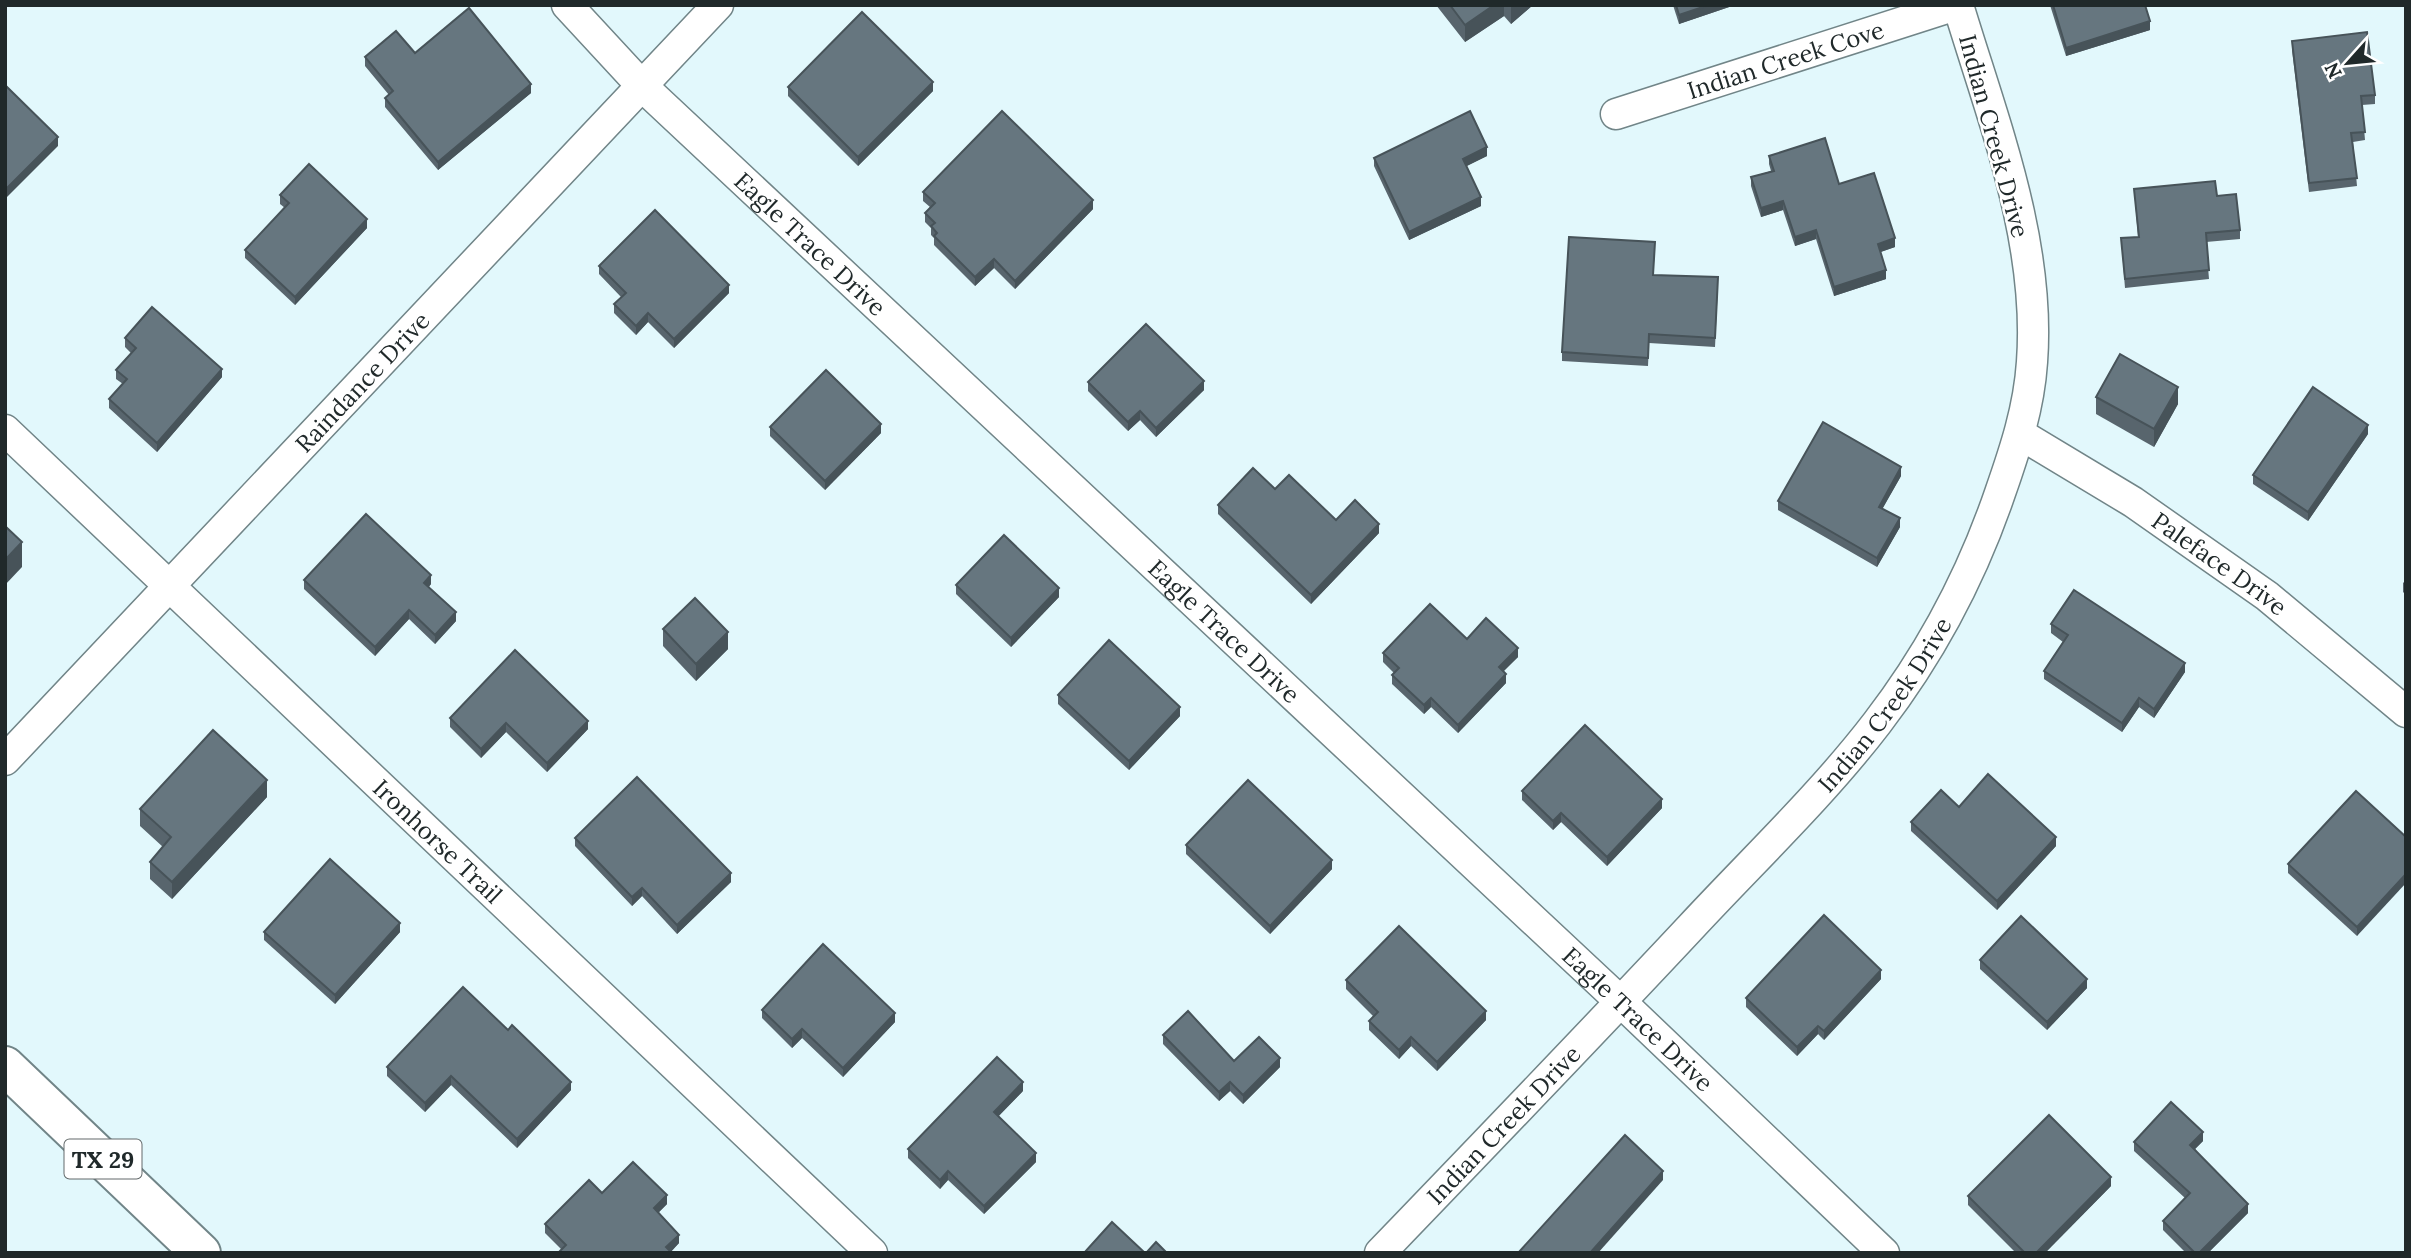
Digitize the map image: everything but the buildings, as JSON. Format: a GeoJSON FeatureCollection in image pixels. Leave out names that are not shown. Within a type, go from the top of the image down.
{"type":"FeatureCollection","features":[{"type":"Feature","properties":{"kind":"main road","name":"TX 29"},"geometry":{"type":"LineString","coordinates":[[5,1066],[201,1253]]}},
{"type":"Feature","properties":{"kind":"street","name":"Eagle Trace Drive"},"geometry":{"type":"LineString","coordinates":[[567,5],[642,85],[1621,1002],[1884,1253]]}},
{"type":"Feature","properties":{"kind":"street","name":"Raindance Drive"},"geometry":{"type":"LineString","coordinates":[[5,760],[718,5]]}},
{"type":"Feature","properties":{"kind":"street","name":"Indian Creek Cove"},"geometry":{"type":"LineString","coordinates":[[1616,114],[1957,5]]}},
{"type":"Feature","properties":{"kind":"street","name":"Indian Creek Drive"},"geometry":{"type":"LineString","coordinates":[[1380,1253],[1621,1002],[1859,746],[1919,662],[1985,537],[2021,435],[2032,363],[2031,283],[2015,191],[1957,5]]}},
{"type":"Feature","properties":{"kind":"street","name":"Ironhorse Trail"},"geometry":{"type":"LineString","coordinates":[[5,430],[872,1253]]}},
{"type":"Feature","properties":{"kind":"street","name":"Paleface Drive"},"geometry":{"type":"LineString","coordinates":[[2021,435],[2133,502],[2267,596],[2406,712]]}}]}
